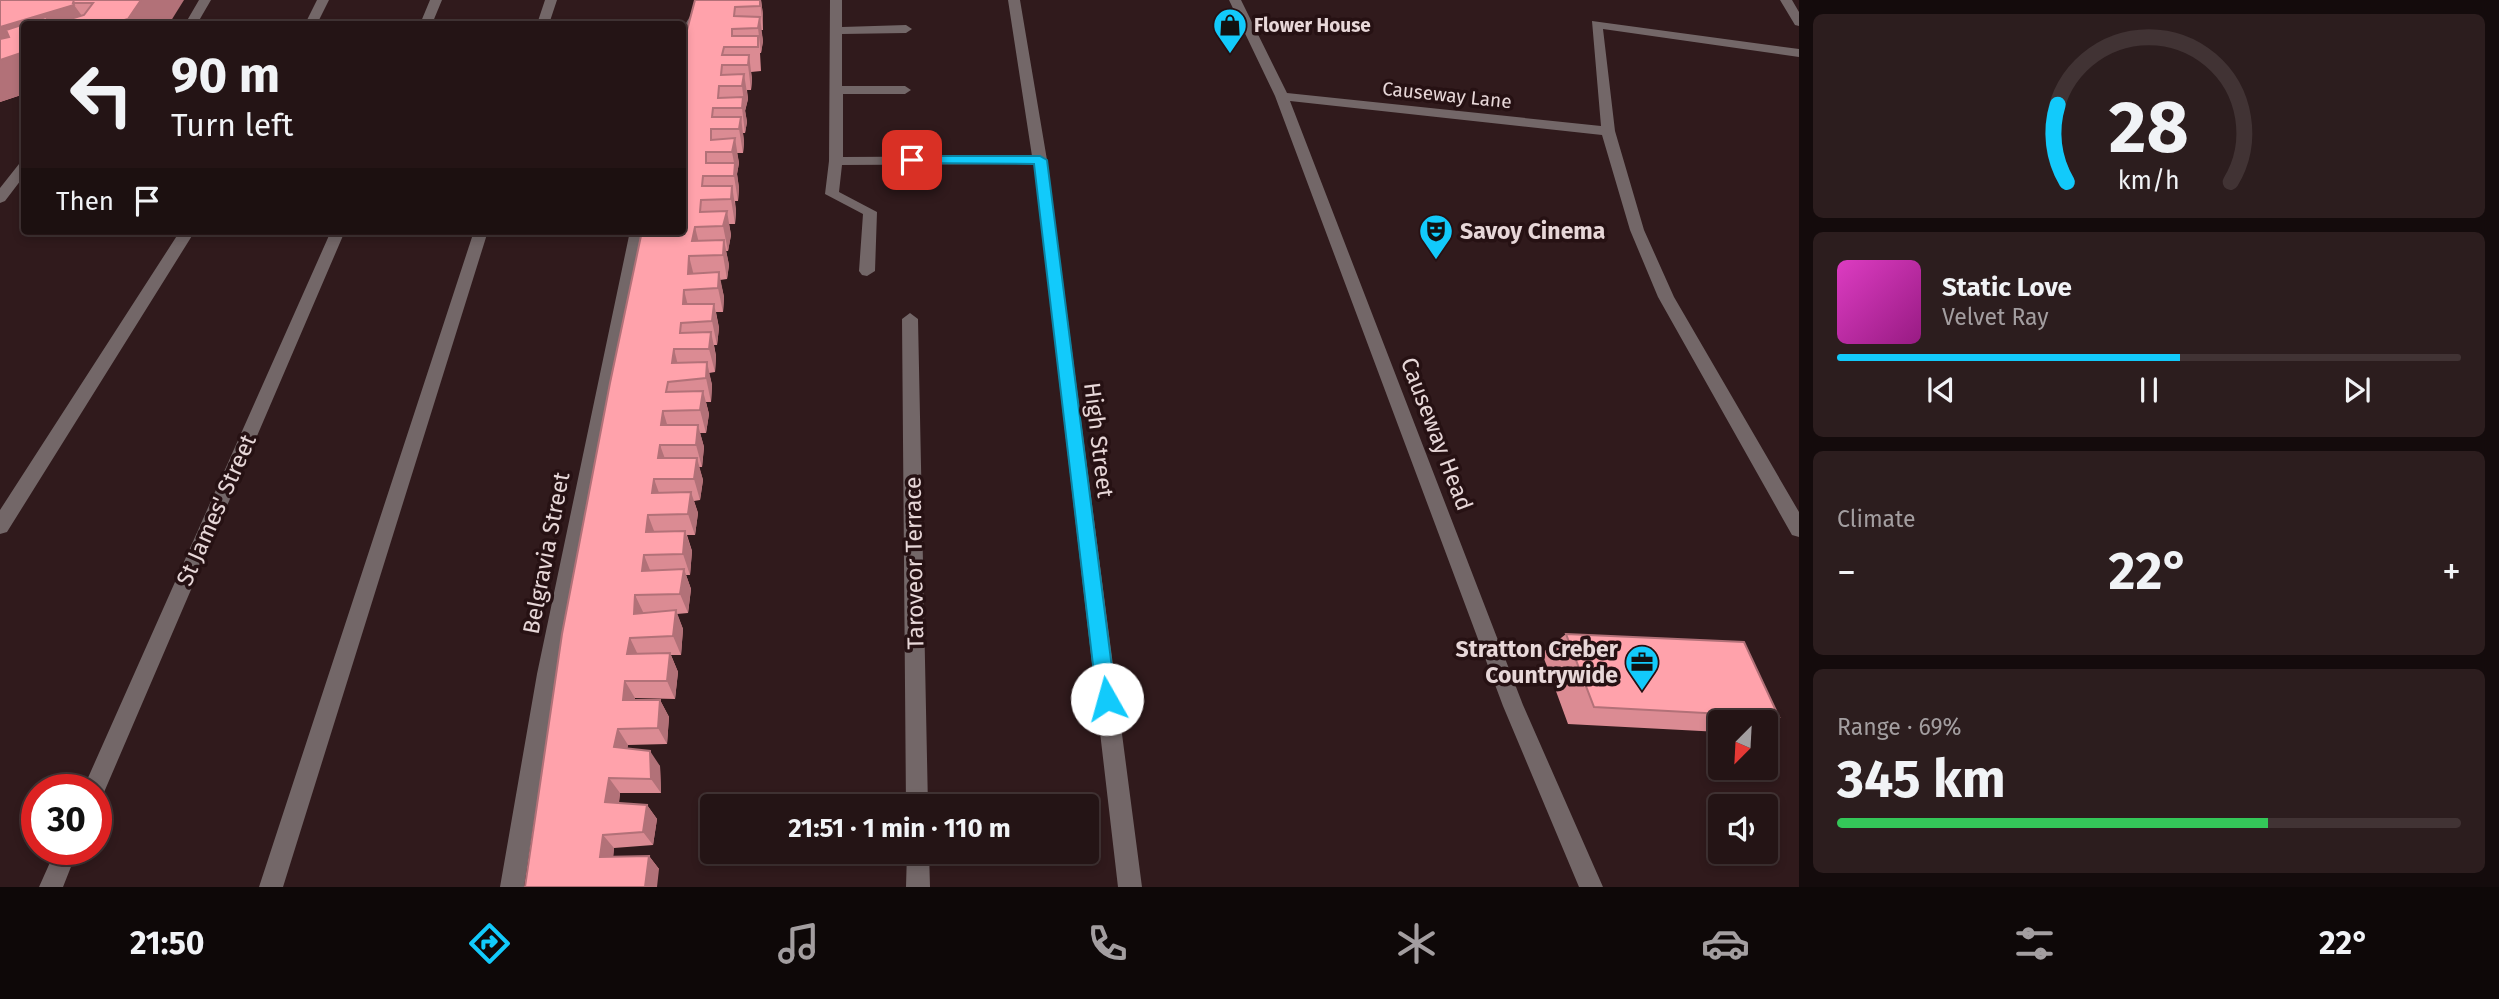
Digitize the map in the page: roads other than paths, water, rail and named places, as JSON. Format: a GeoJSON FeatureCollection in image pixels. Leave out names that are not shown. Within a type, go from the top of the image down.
{"type":"FeatureCollection","features":[{"type":"Feature","properties":{"kind":"street"},"geometry":{"type":"LineString","coordinates":[[193,21],[205,0]]}},
{"type":"Feature","properties":{"kind":"street"},"geometry":{"type":"LineString","coordinates":[[312,21],[323,0]]}},
{"type":"Feature","properties":{"kind":"street"},"geometry":{"type":"LineString","coordinates":[[427,21],[436,0]]}},
{"type":"Feature","properties":{"kind":"street"},"geometry":{"type":"LineString","coordinates":[[544,21],[551,0]]}},
{"type":"Feature","properties":{"kind":"street"},"geometry":{"type":"LineString","coordinates":[[686,30],[701,9],[702,0]]}},
{"type":"Feature","properties":{"kind":"street"},"geometry":{"type":"LineString","coordinates":[[836,0],[836,160],[832,194],[870,212],[867,271]]}},
{"type":"Feature","properties":{"kind":"street","name":"High Street"},"geometry":{"type":"LineString","coordinates":[[1014,0],[1040,160],[1130,887]]}},
{"type":"Feature","properties":{"kind":"street","name":"Causeway Head"},"geometry":{"type":"LineString","coordinates":[[1235,0],[1282,96],[1513,706],[1591,887]]}},
{"type":"Feature","properties":{"kind":"street"},"geometry":{"type":"LineString","coordinates":[[1786,0],[1799,22]]}},
{"type":"Feature","properties":{"kind":"street"},"geometry":{"type":"LineString","coordinates":[[1799,53],[1596,24],[1608,131],[1637,229],[1666,297],[1799,529]]}},
{"type":"Feature","properties":{"kind":"street"},"geometry":{"type":"LineString","coordinates":[[836,31],[906,29]]}},
{"type":"Feature","properties":{"kind":"street"},"geometry":{"type":"LineString","coordinates":[[836,90],[905,90]]}},
{"type":"Feature","properties":{"kind":"street","name":"Causeway Lane"},"geometry":{"type":"LineString","coordinates":[[1282,96],[1608,131]]}},
{"type":"Feature","properties":{"kind":"street"},"geometry":{"type":"LineString","coordinates":[[836,160],[1040,160]]}},
{"type":"Feature","properties":{"kind":"street"},"geometry":{"type":"LineString","coordinates":[[0,198],[21,171]]}},
{"type":"Feature","properties":{"kind":"street"},"geometry":{"type":"LineString","coordinates":[[0,526],[185,235]]}},
{"type":"Feature","properties":{"kind":"street","name":"St James' Street"},"geometry":{"type":"LineString","coordinates":[[101,774],[336,235]]}},
{"type":"Feature","properties":{"kind":"street"},"geometry":{"type":"LineString","coordinates":[[271,887],[480,235]]}},
{"type":"Feature","properties":{"kind":"street","name":"Belgravia Street"},"geometry":{"type":"LineString","coordinates":[[512,887],[547,674],[636,235]]}},
{"type":"Feature","properties":{"kind":"street","name":"Taroveor Terrace"},"geometry":{"type":"LineString","coordinates":[[910,318],[917,794]]}},
{"type":"Feature","properties":{"kind":"street"},"geometry":{"type":"LineString","coordinates":[[918,864],[918,887]]}},
{"type":"Feature","properties":{"kind":"street"},"geometry":{"type":"LineString","coordinates":[[51,887],[60,865]]}},
{"type":"Feature","properties":{"kind":"place","name":"Flower House"},"geometry":{"type":"Point","coordinates":[1230,55]}},
{"type":"Feature","properties":{"kind":"place","name":"Savoy Cinema"},"geometry":{"type":"Point","coordinates":[1436,261]}},
{"type":"Feature","properties":{"kind":"place","name":"Stratton Creber Countrywide"},"geometry":{"type":"Point","coordinates":[1642,692]}}]}
